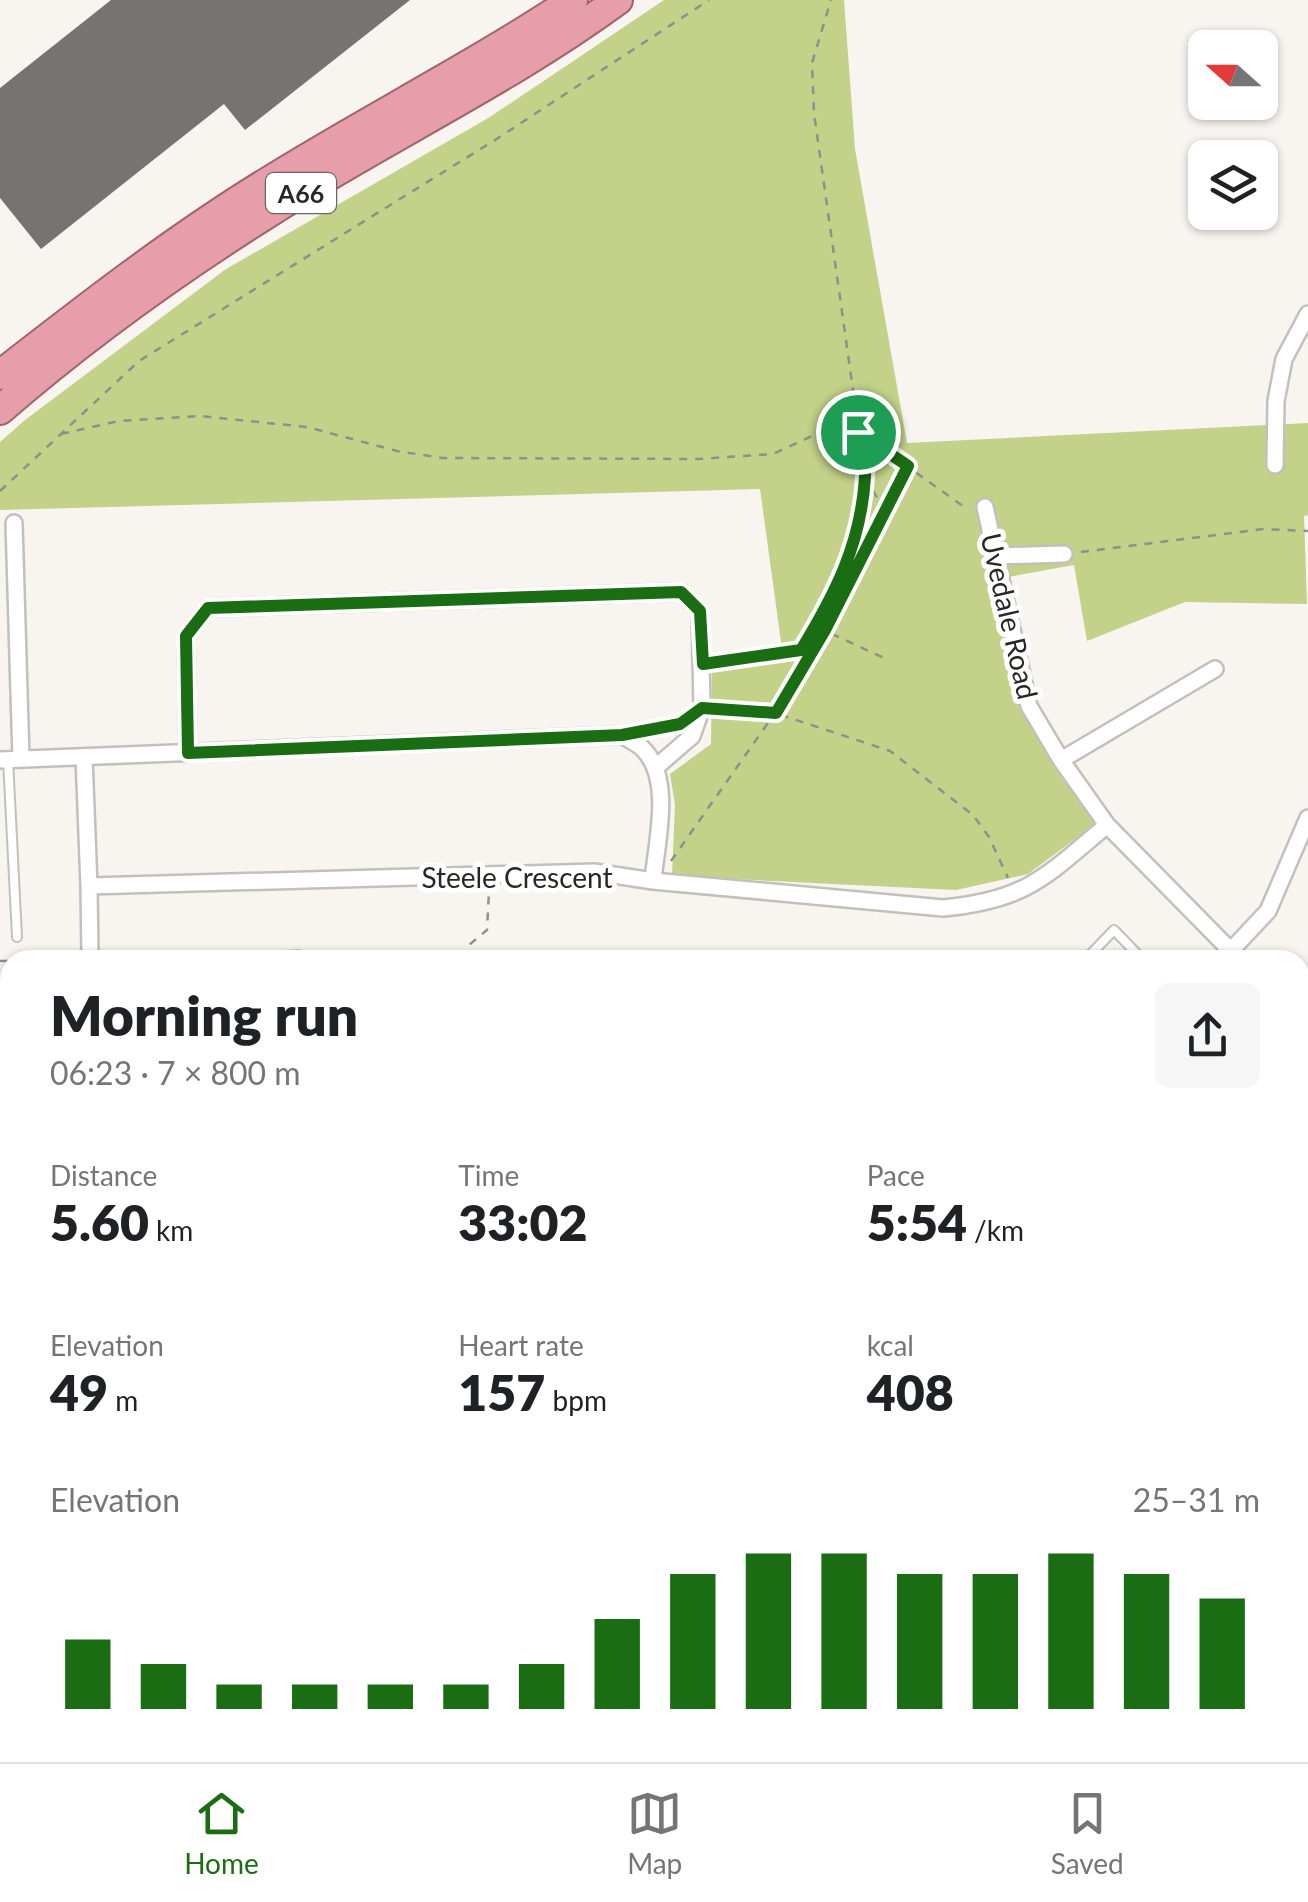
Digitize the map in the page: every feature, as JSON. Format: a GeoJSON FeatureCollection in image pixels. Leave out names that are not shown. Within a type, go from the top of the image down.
{"type":"FeatureCollection","features":[{"type":"Feature","properties":{"kind":"highway","name":"A66"},"geometry":{"type":"LineString","coordinates":[[0,375],[128,275],[265,184],[501,48],[574,0]]}},
{"type":"Feature","properties":{"kind":"highway","name":"A66"},"geometry":{"type":"LineString","coordinates":[[0,410],[56,361],[227,238],[485,87],[575,32],[618,0]]}},
{"type":"Feature","properties":{"kind":"street"},"geometry":{"type":"LineString","coordinates":[[1274,464],[1276,401],[1284,359],[1307,319]]}},
{"type":"Feature","properties":{"kind":"street","name":"Uvedale Road"},"geometry":{"type":"LineString","coordinates":[[985,507],[1028,706],[1108,825],[1221,950]]}},
{"type":"Feature","properties":{"kind":"street"},"geometry":{"type":"LineString","coordinates":[[7,523],[9,759],[622,735],[644,749],[655,768],[660,794],[653,881]]}},
{"type":"Feature","properties":{"kind":"street"},"geometry":{"type":"LineString","coordinates":[[995,556],[1064,554]]}},
{"type":"Feature","properties":{"kind":"street"},"geometry":{"type":"LineString","coordinates":[[188,753],[186,636],[208,608],[681,592],[700,611],[702,708],[692,736],[655,768]]}},
{"type":"Feature","properties":{"kind":"street"},"geometry":{"type":"LineString","coordinates":[[1061,760],[1215,669]]}},
{"type":"Feature","properties":{"kind":"street"},"geometry":{"type":"LineString","coordinates":[[84,757],[90,950]]}},
{"type":"Feature","properties":{"kind":"street"},"geometry":{"type":"LineString","coordinates":[[1232,950],[1268,911],[1308,818]]}},
{"type":"Feature","properties":{"kind":"street","name":"Steele Crescent"},"geometry":{"type":"LineString","coordinates":[[89,886],[594,872],[942,908],[983,904],[1015,895],[1038,882],[1108,825]]}},
{"type":"Feature","properties":{"kind":"lane"},"geometry":{"type":"LineString","coordinates":[[9,759],[17,937]]}},
{"type":"Feature","properties":{"kind":"lane"},"geometry":{"type":"LineString","coordinates":[[1094,950],[1114,930],[1133,950]]}},
{"type":"Feature","properties":{"kind":"path"},"geometry":{"type":"LineString","coordinates":[[0,491],[139,361],[496,140],[708,0]]}},
{"type":"Feature","properties":{"kind":"path"},"geometry":{"type":"LineString","coordinates":[[831,0],[812,63],[814,113],[858,432],[866,475],[879,502]]}},
{"type":"Feature","properties":{"kind":"path"},"geometry":{"type":"LineString","coordinates":[[61,434],[119,420],[200,416],[307,427],[442,458],[698,459],[772,454],[826,430],[858,432],[988,524]]}},
{"type":"Feature","properties":{"kind":"path"},"geometry":{"type":"LineString","coordinates":[[653,881],[679,853],[776,713],[825,630],[908,466]]}},
{"type":"Feature","properties":{"kind":"path"},"geometry":{"type":"LineString","coordinates":[[703,664],[801,650],[837,590],[855,537],[866,475]]}},
{"type":"Feature","properties":{"kind":"path"},"geometry":{"type":"LineString","coordinates":[[1064,554],[1263,529],[1308,532]]}},
{"type":"Feature","properties":{"kind":"path"},"geometry":{"type":"LineString","coordinates":[[815,626],[884,658]]}},
{"type":"Feature","properties":{"kind":"path"},"geometry":{"type":"LineString","coordinates":[[622,735],[680,724],[702,708],[776,713],[890,751],[972,815],[989,837],[1015,895]]}},
{"type":"Feature","properties":{"kind":"path"},"geometry":{"type":"LineString","coordinates":[[469,950],[469,944],[487,930],[490,874]]}},
{"type":"Feature","properties":{"kind":"green space"},"geometry":{"type":"Polygon","coordinates":[[[664,0],[844,0],[855,149],[907,443],[1308,423],[1308,515],[1304,516],[1307,604],[1185,602],[1087,641],[1074,565],[997,579],[1027,714],[1102,819],[1028,874],[956,890],[672,876],[675,805],[670,774],[711,744],[712,662],[782,649],[760,489],[0,510],[0,442],[25,420],[226,269],[490,117],[664,0]]]}},
{"type":"Feature","properties":{"kind":"building"},"geometry":{"type":"Polygon","coordinates":[[[111,0],[410,0],[245,130],[224,104],[41,249],[0,198],[0,88],[111,0]]]}},
{"type":"Feature","properties":{"kind":"route"},"geometry":{"type":"LineString","coordinates":[[858,432],[908,466],[825,630],[776,713],[702,708],[680,724],[622,735],[188,753],[186,636],[208,608],[681,592],[700,611],[703,664],[801,650],[837,590],[855,537],[866,475],[858,432]]}}]}
